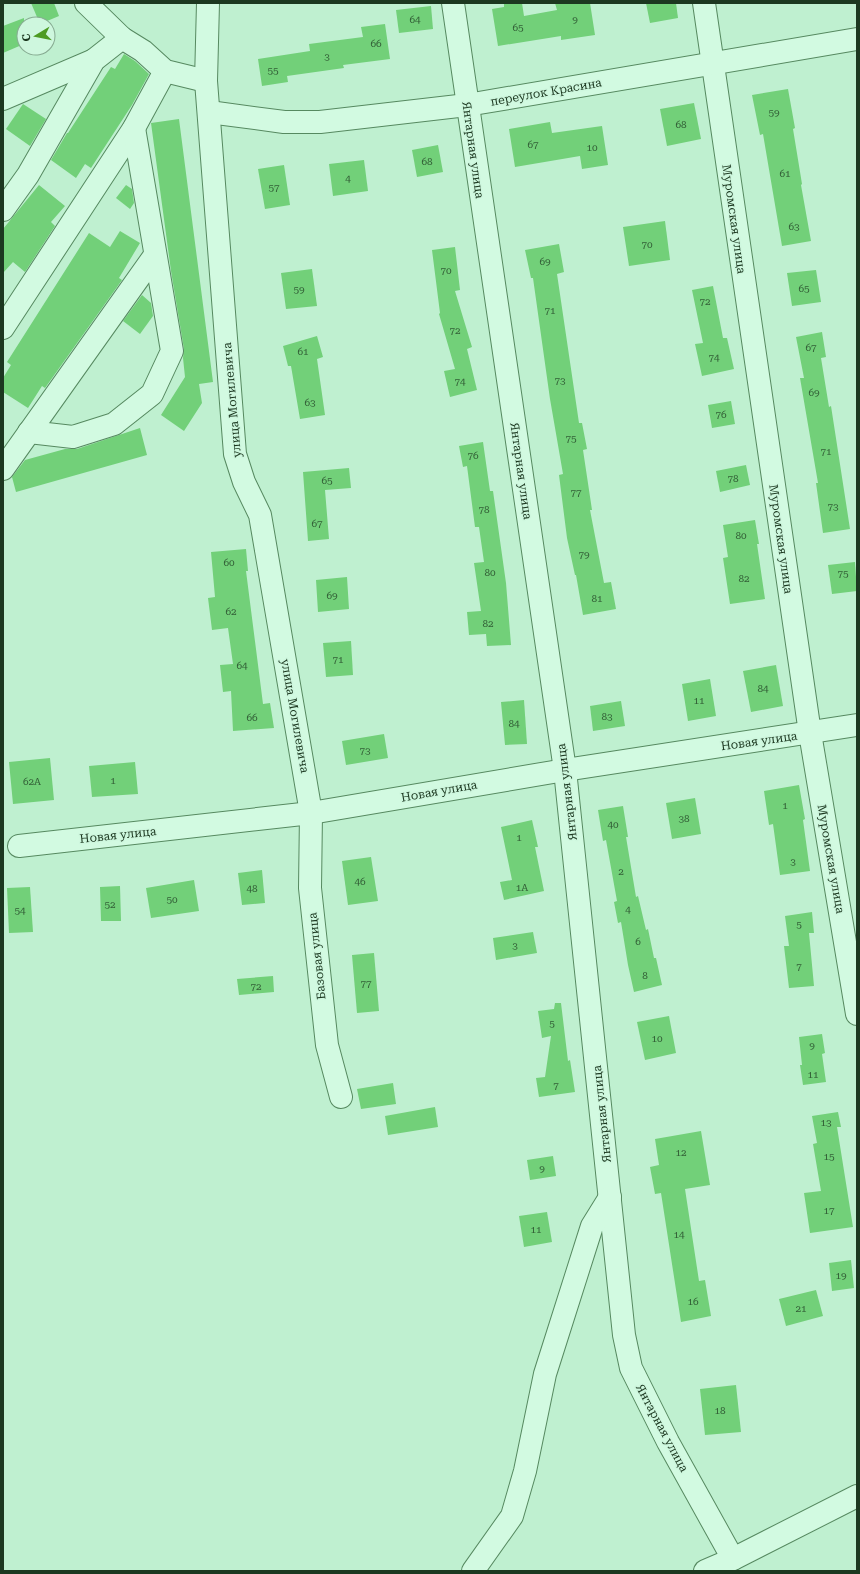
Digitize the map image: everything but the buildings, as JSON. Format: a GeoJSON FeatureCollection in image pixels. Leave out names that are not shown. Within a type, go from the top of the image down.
{"type":"FeatureCollection","features":[{"type":"Feature","properties":{"kind":"street"},"geometry":{"type":"LineString","coordinates":[[86,3],[122,38],[143,51],[165,71],[206,81]]}},
{"type":"Feature","properties":{"kind":"street","name":"улица Могилевича"},"geometry":{"type":"LineString","coordinates":[[208,3],[206,81],[235,454],[244,482],[260,515],[311,813]]}},
{"type":"Feature","properties":{"kind":"street","name":"Янтарная улица"},"geometry":{"type":"LineString","coordinates":[[453,3],[565,770],[624,1335],[630,1368],[668,1442],[733,1559]]}},
{"type":"Feature","properties":{"kind":"street","name":"Муромская улица"},"geometry":{"type":"LineString","coordinates":[[704,3],[810,733],[857,1014]]}},
{"type":"Feature","properties":{"kind":"street"},"geometry":{"type":"LineString","coordinates":[[3,99],[94,60],[122,38]]}},
{"type":"Feature","properties":{"kind":"street","name":"переулок Красина"},"geometry":{"type":"LineString","coordinates":[[209,112],[284,122],[320,122],[467,105],[857,39]]}},
{"type":"Feature","properties":{"kind":"street"},"geometry":{"type":"LineString","coordinates":[[3,210],[28,176],[94,60]]}},
{"type":"Feature","properties":{"kind":"street"},"geometry":{"type":"LineString","coordinates":[[3,328],[134,128],[165,71]]}},
{"type":"Feature","properties":{"kind":"street"},"geometry":{"type":"LineString","coordinates":[[30,432],[73,437],[114,424],[152,394],[172,351],[134,128]]}},
{"type":"Feature","properties":{"kind":"street"},"geometry":{"type":"LineString","coordinates":[[3,185],[28,176]]}},
{"type":"Feature","properties":{"kind":"street"},"geometry":{"type":"LineString","coordinates":[[3,469],[155,255]]}},
{"type":"Feature","properties":{"kind":"street","name":"Новая улица"},"geometry":{"type":"LineString","coordinates":[[19,846],[311,813],[565,770],[857,725]]}},
{"type":"Feature","properties":{"kind":"street","name":"Базовая улица"},"geometry":{"type":"LineString","coordinates":[[311,813],[310,888],[327,1045],[341,1097]]}},
{"type":"Feature","properties":{"kind":"street"},"geometry":{"type":"LineString","coordinates":[[474,1571],[512,1516],[525,1471],[545,1374],[592,1226],[610,1197]]}},
{"type":"Feature","properties":{"kind":"street"},"geometry":{"type":"LineString","coordinates":[[705,1571],[733,1559],[857,1496]]}}]}
